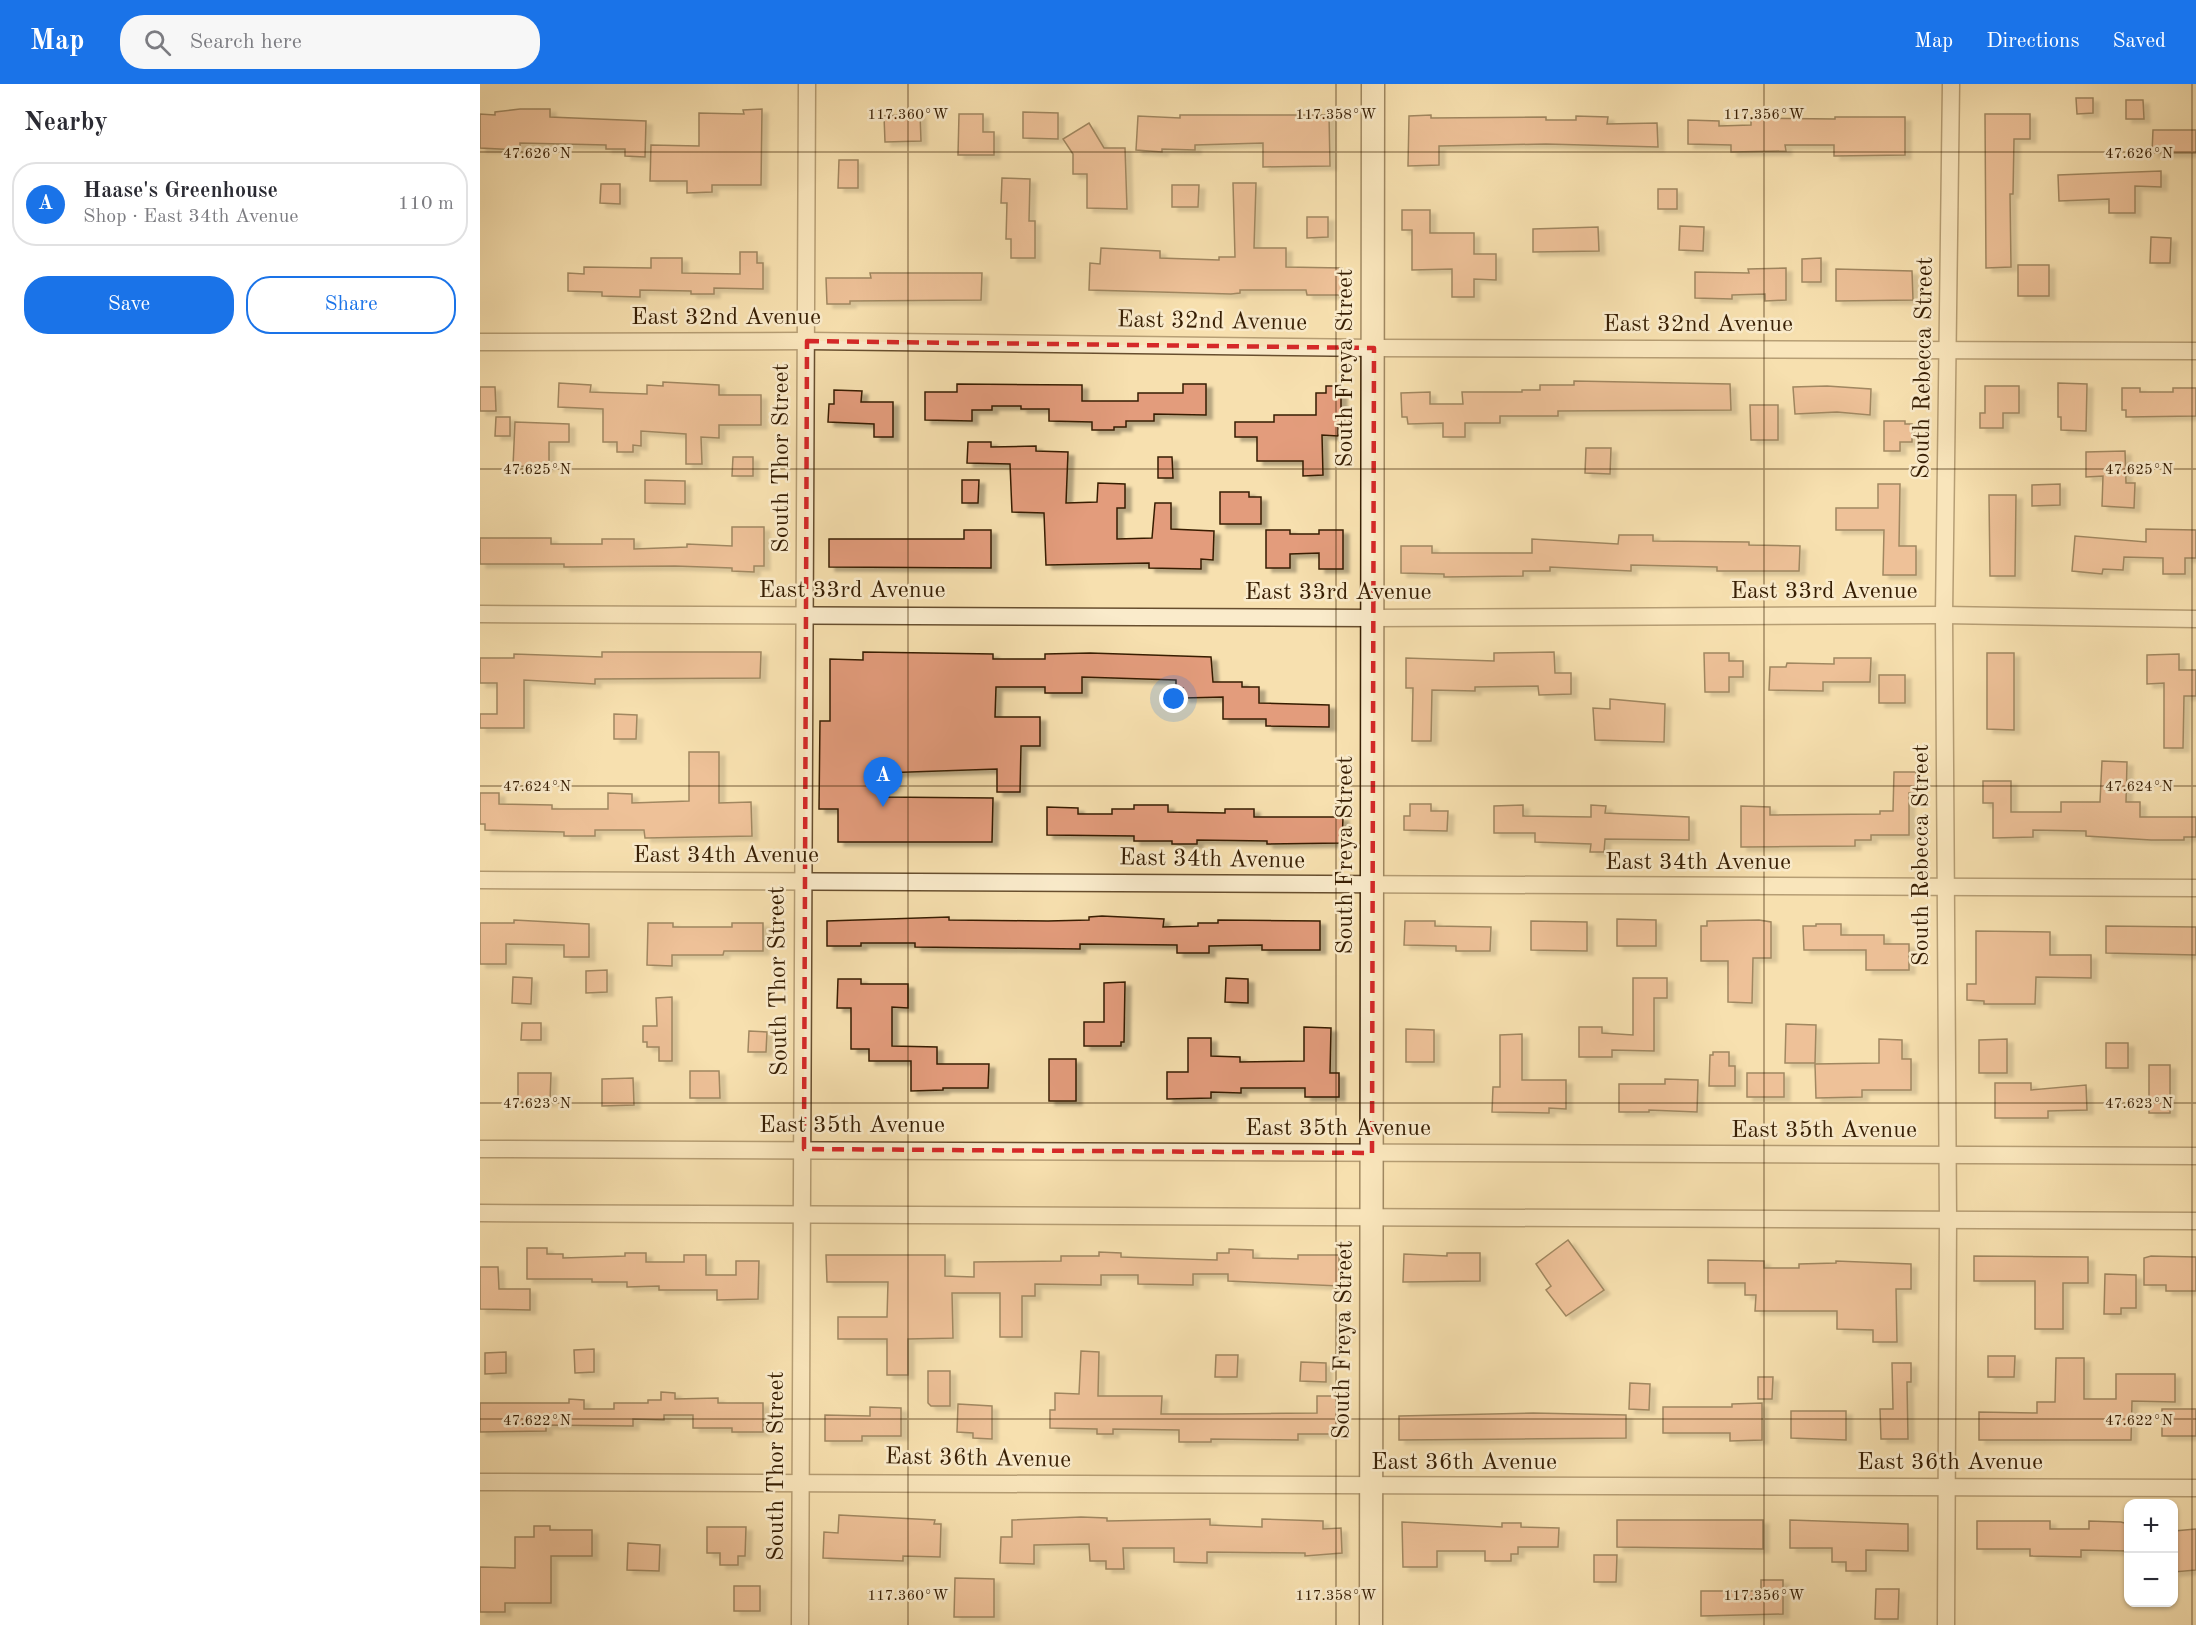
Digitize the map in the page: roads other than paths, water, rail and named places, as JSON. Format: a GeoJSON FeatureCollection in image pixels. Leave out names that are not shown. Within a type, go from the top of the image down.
{"type":"FeatureCollection","features":[{"type":"Feature","properties":{"kind":"main road","name":"South Freya Street"},"geometry":{"type":"LineString","coordinates":[[1371,1625],[1374,885],[1371,618],[1374,348],[1373,84]]}},
{"type":"Feature","properties":{"kind":"street","name":"South Thor Street"},"geometry":{"type":"LineString","coordinates":[[800,1625],[801,1214],[804,1149],[801,880],[805,614],[807,84]]}},
{"type":"Feature","properties":{"kind":"street","name":"South Rebecca Street"},"geometry":{"type":"LineString","coordinates":[[1946,1625],[1948,1156],[1944,615],[1952,84]]}},
{"type":"Feature","properties":{"kind":"street","name":"East 32nd Avenue"},"geometry":{"type":"LineString","coordinates":[[480,342],[807,341],[1374,348],[2196,351]]}},
{"type":"Feature","properties":{"kind":"street","name":"East 33rd Avenue"},"geometry":{"type":"LineString","coordinates":[[480,614],[1371,618],[1944,615],[2196,619]]}},
{"type":"Feature","properties":{"kind":"street","name":"East 34th Avenue"},"geometry":{"type":"LineString","coordinates":[[480,880],[2196,888]]}},
{"type":"Feature","properties":{"kind":"street","name":"East 35th Avenue"},"geometry":{"type":"LineString","coordinates":[[480,1149],[2196,1156]]}},
{"type":"Feature","properties":{"kind":"street"},"geometry":{"type":"LineString","coordinates":[[480,1213],[2196,1221]]}},
{"type":"Feature","properties":{"kind":"street","name":"East 36th Avenue"},"geometry":{"type":"LineString","coordinates":[[480,1482],[802,1481],[1370,1487],[2196,1488]]}},
{"type":"Feature","properties":{"kind":"place","name":"Haase's Greenhouse"},"geometry":{"type":"Point","coordinates":[883,807]}}]}
